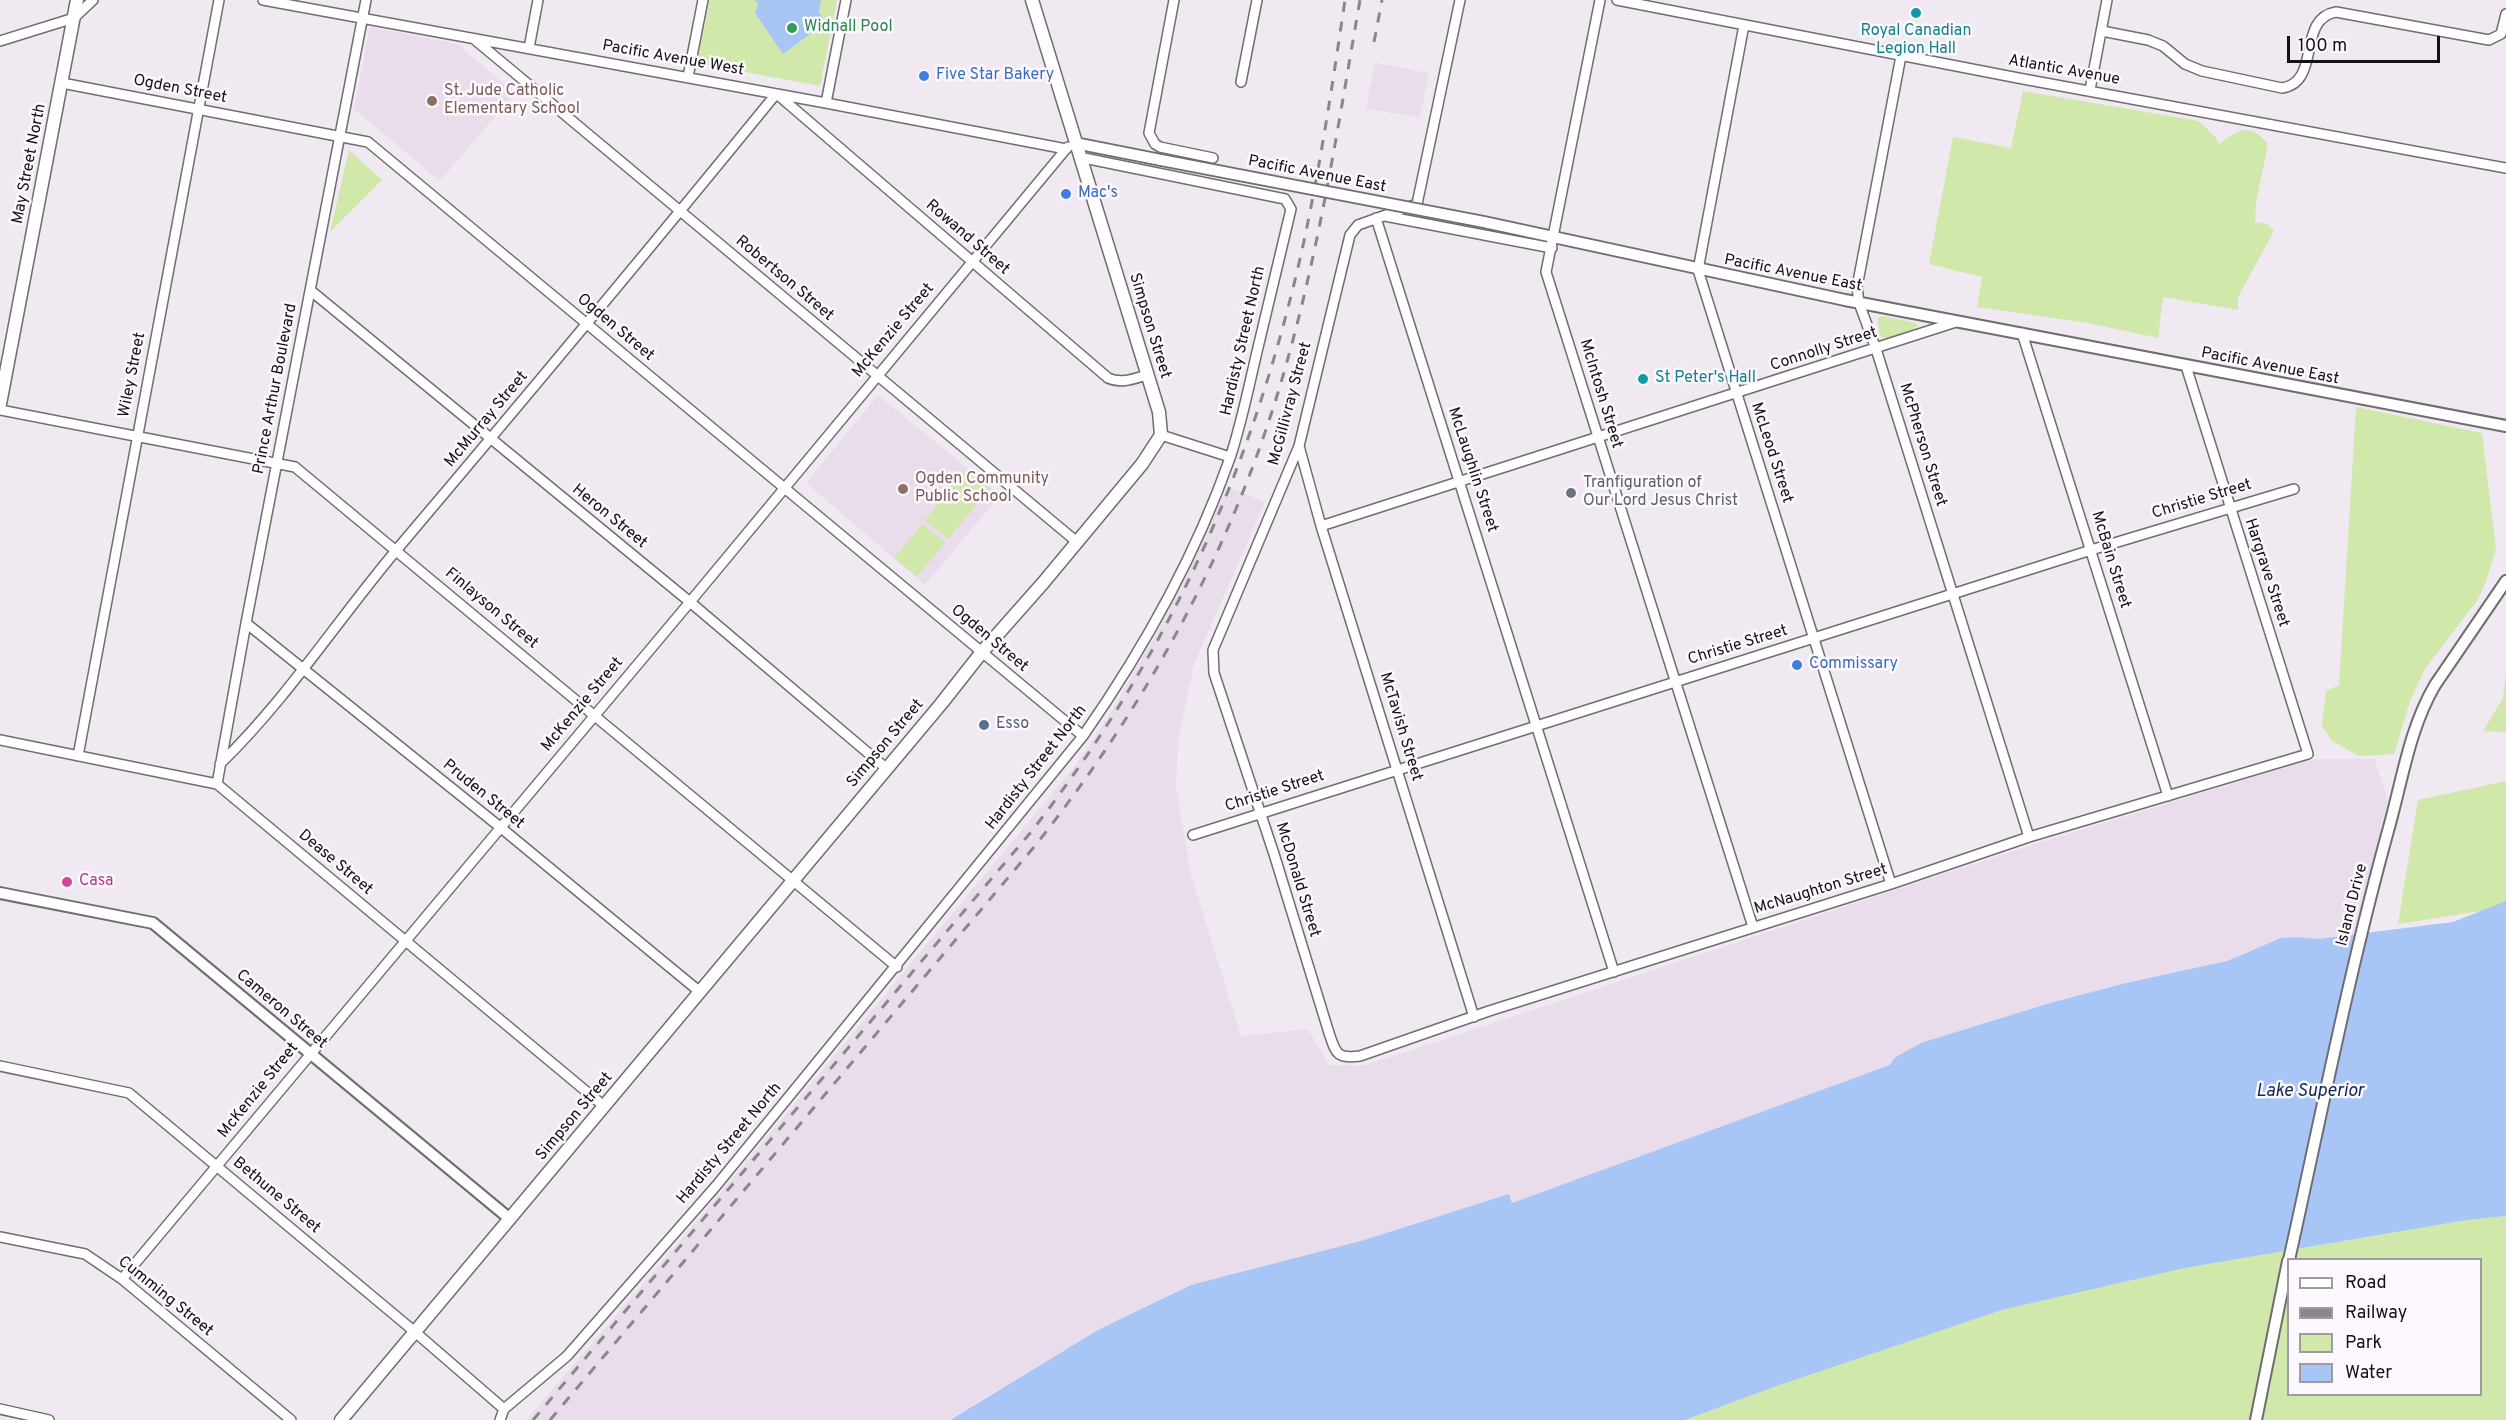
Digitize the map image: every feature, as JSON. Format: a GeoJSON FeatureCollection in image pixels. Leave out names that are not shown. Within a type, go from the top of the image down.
{"type":"FeatureCollection","features":[{"type":"Feature","properties":{"kind":"main road","name":"May Street North"},"geometry":{"type":"LineString","coordinates":[[0,404],[77,0]]}},
{"type":"Feature","properties":{"kind":"main road","name":"Simpson Street"},"geometry":{"type":"LineString","coordinates":[[341,1420],[605,1107],[982,652],[1077,543],[1142,464],[1161,435],[1159,412],[1080,157],[1070,146],[1032,0]]}},
{"type":"Feature","properties":{"kind":"street"},"geometry":{"type":"LineString","coordinates":[[0,41],[74,18],[93,0]]}},
{"type":"Feature","properties":{"kind":"street","name":"Wiley Street"},"geometry":{"type":"LineString","coordinates":[[78,756],[219,0]]}},
{"type":"Feature","properties":{"kind":"street","name":"Pacific Avenue West"},"geometry":{"type":"LineString","coordinates":[[263,0],[1070,146]]}},
{"type":"Feature","properties":{"kind":"street","name":"Prince Arthur Boulevard"},"geometry":{"type":"LineString","coordinates":[[217,784],[366,0]]}},
{"type":"Feature","properties":{"kind":"street"},"geometry":{"type":"LineString","coordinates":[[529,48],[538,0]]}},
{"type":"Feature","properties":{"kind":"street"},"geometry":{"type":"LineString","coordinates":[[688,77],[703,0]]}},
{"type":"Feature","properties":{"kind":"street"},"geometry":{"type":"LineString","coordinates":[[826,102],[846,0]]}},
{"type":"Feature","properties":{"kind":"street"},"geometry":{"type":"LineString","coordinates":[[1174,0],[1149,133],[1155,144],[1160,147],[1213,158]]}},
{"type":"Feature","properties":{"kind":"street"},"geometry":{"type":"LineString","coordinates":[[1241,82],[1257,0]]}},
{"type":"Feature","properties":{"kind":"street"},"geometry":{"type":"LineString","coordinates":[[1380,217],[1417,204],[1460,0]]}},
{"type":"Feature","properties":{"kind":"street","name":"McIntosh Street"},"geometry":{"type":"LineString","coordinates":[[1600,0],[1546,272],[1753,927]]}},
{"type":"Feature","properties":{"kind":"street","name":"Atlantic Avenue"},"geometry":{"type":"LineString","coordinates":[[1617,0],[1901,56],[2506,168]]}},
{"type":"Feature","properties":{"kind":"street"},"geometry":{"type":"LineString","coordinates":[[2090,90],[2108,0]]}},
{"type":"Feature","properties":{"kind":"street"},"geometry":{"type":"LineString","coordinates":[[2102,31],[2148,40],[2163,46],[2185,64],[2202,71],[2282,88],[2290,87],[2301,76],[2317,21],[2327,14],[2336,12],[2489,40],[2500,34],[2506,15]]}},
{"type":"Feature","properties":{"kind":"street","name":"McLeod Street"},"geometry":{"type":"LineString","coordinates":[[1744,25],[1698,270],[1891,884]]}},
{"type":"Feature","properties":{"kind":"street","name":"Robertson Street"},"geometry":{"type":"LineString","coordinates":[[472,37],[1077,543]]}},
{"type":"Feature","properties":{"kind":"street","name":"McPherson Street"},"geometry":{"type":"LineString","coordinates":[[1901,56],[1857,287],[1859,303],[1876,349],[2029,837]]}},
{"type":"Feature","properties":{"kind":"street","name":"Ogden Street"},"geometry":{"type":"LineString","coordinates":[[62,83],[368,142],[1083,736]]}},
{"type":"Feature","properties":{"kind":"street","name":"McMurray Street"},"geometry":{"type":"LineString","coordinates":[[220,764],[252,732],[304,670],[397,549],[491,440],[776,94]]}},
{"type":"Feature","properties":{"kind":"street","name":"Rowand Street"},"geometry":{"type":"LineString","coordinates":[[776,94],[1108,378],[1114,381],[1126,381],[1147,375]]}},
{"type":"Feature","properties":{"kind":"street","name":"Pacific Avenue East"},"geometry":{"type":"LineString","coordinates":[[1070,146],[1161,160],[1484,222],[1553,242],[1859,303],[2506,426]]}},
{"type":"Feature","properties":{"kind":"street","name":"McKenzie Street"},"geometry":{"type":"LineString","coordinates":[[122,1279],[1070,146]]}},
{"type":"Feature","properties":{"kind":"street","name":"Hardisty Street North"},"geometry":{"type":"LineString","coordinates":[[500,1420],[504,1409],[575,1348],[716,1186],[1083,736],[1115,689],[1168,596],[1207,517],[1230,457],[1244,410],[1288,219],[1289,204],[1285,199],[1080,157]]}},
{"type":"Feature","properties":{"kind":"street"},"geometry":{"type":"LineString","coordinates":[[1380,217],[1553,242]]}},
{"type":"Feature","properties":{"kind":"street","name":"McGillivray Street"},"geometry":{"type":"LineString","coordinates":[[1214,673],[1213,650],[1299,446],[1350,235],[1358,225],[1380,217]]}},
{"type":"Feature","properties":{"kind":"street","name":"McLaughlin Street"},"geometry":{"type":"LineString","coordinates":[[1380,217],[1459,480],[1614,972]]}},
{"type":"Feature","properties":{"kind":"street","name":"Heron Street"},"geometry":{"type":"LineString","coordinates":[[310,290],[690,602],[887,769]]}},
{"type":"Feature","properties":{"kind":"street","name":"Connolly Street"},"geometry":{"type":"LineString","coordinates":[[1321,526],[1459,480],[1876,349],[1957,321]]}},
{"type":"Feature","properties":{"kind":"street","name":"McBain Street"},"geometry":{"type":"LineString","coordinates":[[2022,333],[2168,796]]}},
{"type":"Feature","properties":{"kind":"street","name":"Hargrave Street"},"geometry":{"type":"LineString","coordinates":[[2186,366],[2308,754]]}},
{"type":"Feature","properties":{"kind":"street","name":"Finlayson Street"},"geometry":{"type":"LineString","coordinates":[[0,410],[295,467],[397,549],[594,716],[897,966]]}},
{"type":"Feature","properties":{"kind":"street"},"geometry":{"type":"LineString","coordinates":[[1161,435],[1230,457]]}},
{"type":"Feature","properties":{"kind":"street","name":"McTavish Street"},"geometry":{"type":"LineString","coordinates":[[1299,446],[1321,526],[1474,1017]]}},
{"type":"Feature","properties":{"kind":"street","name":"Christie Street"},"geometry":{"type":"LineString","coordinates":[[1192,835],[2091,550],[2294,489]]}},
{"type":"Feature","properties":{"kind":"street","name":"Island Drive"},"geometry":{"type":"LineString","coordinates":[[2289,1258],[2367,907],[2412,737],[2426,701],[2506,581]]}},
{"type":"Feature","properties":{"kind":"street","name":"Pruden Street"},"geometry":{"type":"LineString","coordinates":[[246,623],[500,827],[699,992]]}},
{"type":"Feature","properties":{"kind":"street","name":"McDonald Street"},"geometry":{"type":"LineString","coordinates":[[1214,673],[1329,1033],[1338,1054],[1344,1058]]}},
{"type":"Feature","properties":{"kind":"street","name":"Dease Street"},"geometry":{"type":"LineString","coordinates":[[0,740],[217,784],[605,1107]]}},
{"type":"Feature","properties":{"kind":"street","name":"McNaughton Street"},"geometry":{"type":"LineString","coordinates":[[1344,1058],[1360,1056],[2029,837],[2308,754]]}},
{"type":"Feature","properties":{"kind":"street","name":"Cameron Street"},"geometry":{"type":"LineString","coordinates":[[0,893],[153,923],[510,1219]]}},
{"type":"Feature","properties":{"kind":"street","name":"Bethune Street"},"geometry":{"type":"LineString","coordinates":[[0,1066],[129,1093],[504,1409]]}},
{"type":"Feature","properties":{"kind":"street","name":"Cumming Street"},"geometry":{"type":"LineString","coordinates":[[0,1237],[85,1254],[122,1279],[291,1420]]}},
{"type":"Feature","properties":{"kind":"street","name":"Island Drive"},"geometry":{"type":"LineString","coordinates":[[2256,1420],[2287,1269]]}},
{"type":"Feature","properties":{"kind":"street"},"geometry":{"type":"LineString","coordinates":[[0,1409],[49,1420]]}},
{"type":"Feature","properties":{"kind":"shaded area","name":"St. Jude Catholic Elementary School"},"geometry":{"type":"Polygon","coordinates":[[[370,27],[461,45],[465,51],[515,93],[440,181],[354,109],[370,27]]]}},
{"type":"Feature","properties":{"kind":"shaded area"},"geometry":{"type":"Polygon","coordinates":[[[1375,63],[1429,73],[1420,118],[1366,108],[1375,63]]]}},
{"type":"Feature","properties":{"kind":"shaded area","name":"Ogden Community Public School"},"geometry":{"type":"Polygon","coordinates":[[[878,395],[1000,495],[925,585],[806,483],[878,395]]]}},
{"type":"Feature","properties":{"kind":"shaded area"},"geometry":{"type":"Polygon","coordinates":[[[1228,487],[1265,502],[1194,664],[1178,740],[1176,788],[1191,875],[1241,1036],[1308,1029],[1329,1065],[1363,1066],[2032,845],[2313,759],[2374,759],[2388,800],[2356,934],[2318,939],[2281,938],[2227,961],[2126,983],[2050,1003],[1894,1057],[1891,1065],[1541,1193],[1511,1203],[1508,1195],[1361,1241],[1098,1330],[948,1420],[526,1420],[698,1220],[1074,767],[1107,719],[1156,634],[1228,487]]]}},
{"type":"Feature","properties":{"kind":"green space"},"geometry":{"type":"Polygon","coordinates":[[[710,0],[837,0],[820,86],[697,63],[710,0]]]}},
{"type":"Feature","properties":{"kind":"green space"},"geometry":{"type":"Polygon","coordinates":[[[2023,91],[2199,121],[2219,144],[2238,132],[2249,130],[2268,144],[2256,203],[2255,222],[2267,224],[2274,231],[2238,297],[2238,310],[2163,297],[2158,338],[2088,323],[1977,307],[1982,277],[1929,264],[1953,137],[2011,148],[2023,91]]]}},
{"type":"Feature","properties":{"kind":"green space"},"geometry":{"type":"Polygon","coordinates":[[[349,150],[382,180],[330,232],[349,150]]]}},
{"type":"Feature","properties":{"kind":"green space"},"geometry":{"type":"Polygon","coordinates":[[[1882,316],[1916,323],[1918,326],[1898,337],[1884,338],[1879,335],[1878,318],[1882,316]]]}},
{"type":"Feature","properties":{"kind":"green space"},"geometry":{"type":"Polygon","coordinates":[[[2356,407],[2482,433],[2496,549],[2477,601],[2426,667],[2410,701],[2394,754],[2359,756],[2332,741],[2322,726],[2326,691],[2339,685],[2356,407]]]}},
{"type":"Feature","properties":{"kind":"green space"},"geometry":{"type":"Polygon","coordinates":[[[967,469],[990,488],[948,539],[925,520],[967,469]]]}},
{"type":"Feature","properties":{"kind":"green space"},"geometry":{"type":"Polygon","coordinates":[[[923,524],[945,543],[917,576],[894,558],[923,524]]]}},
{"type":"Feature","properties":{"kind":"green space"},"geometry":{"type":"Polygon","coordinates":[[[2506,671],[2506,732],[2483,731],[2503,698],[2506,671]]]}},
{"type":"Feature","properties":{"kind":"green space"},"geometry":{"type":"Polygon","coordinates":[[[2506,781],[2506,907],[2398,924],[2418,800],[2506,781]]]}},
{"type":"Feature","properties":{"kind":"green space"},"geometry":{"type":"Polygon","coordinates":[[[2506,1216],[2506,1420],[1685,1420],[1774,1387],[2002,1310],[2185,1268],[2467,1220],[2506,1216]]]}},
{"type":"Feature","properties":{"kind":"water","name":"Widnall Pool"},"geometry":{"type":"Polygon","coordinates":[[[755,0],[821,0],[819,12],[825,23],[783,54],[755,13],[758,4],[755,0]]]}},
{"type":"Feature","properties":{"kind":"water","name":"Lake Superior"},"geometry":{"type":"Polygon","coordinates":[[[2506,901],[2506,1216],[2467,1220],[2185,1268],[2002,1310],[1774,1387],[1685,1420],[950,1420],[1098,1330],[1191,1285],[1361,1241],[1509,1194],[1512,1203],[1890,1065],[1894,1058],[1921,1043],[2050,1003],[2126,983],[2227,961],[2281,938],[2318,939],[2453,922],[2506,901]]]}},
{"type":"Feature","properties":{"kind":"railway"},"geometry":{"type":"LineString","coordinates":[[533,1420],[1031,832],[1081,764],[1126,695],[1166,625],[1202,553],[1233,479],[1260,402],[1284,323],[1304,241],[1345,0]]}},
{"type":"Feature","properties":{"kind":"railway"},"geometry":{"type":"LineString","coordinates":[[550,1420],[1034,847],[1076,792],[1152,676],[1186,616],[1216,553],[1244,490],[1268,424],[1300,314],[1310,269],[1360,0]]}},
{"type":"Feature","properties":{"kind":"railway"},"geometry":{"type":"LineString","coordinates":[[1374,42],[1382,0]]}},
{"type":"Feature","properties":{"kind":"place","name":"Royal Canadian Legion Hall"},"geometry":{"type":"Point","coordinates":[1916,13]}},
{"type":"Feature","properties":{"kind":"place","name":"Widnall Pool"},"geometry":{"type":"Point","coordinates":[792,28]}},
{"type":"Feature","properties":{"kind":"place","name":"Five Star Bakery"},"geometry":{"type":"Point","coordinates":[924,76]}},
{"type":"Feature","properties":{"kind":"place","name":"St. Jude Catholic Elementary School"},"geometry":{"type":"Point","coordinates":[432,101]}},
{"type":"Feature","properties":{"kind":"place","name":"Mac's"},"geometry":{"type":"Point","coordinates":[1066,194]}},
{"type":"Feature","properties":{"kind":"place","name":"St Peter's Hall"},"geometry":{"type":"Point","coordinates":[1643,379]}},
{"type":"Feature","properties":{"kind":"place","name":"Ogden Community Public School"},"geometry":{"type":"Point","coordinates":[903,489]}},
{"type":"Feature","properties":{"kind":"place","name":"Tranfiguration of Our Lord Jesus Christ"},"geometry":{"type":"Point","coordinates":[1571,493]}},
{"type":"Feature","properties":{"kind":"place","name":"Commissary"},"geometry":{"type":"Point","coordinates":[1797,665]}},
{"type":"Feature","properties":{"kind":"place","name":"Esso"},"geometry":{"type":"Point","coordinates":[984,725]}},
{"type":"Feature","properties":{"kind":"place","name":"Casa"},"geometry":{"type":"Point","coordinates":[67,882]}}]}
